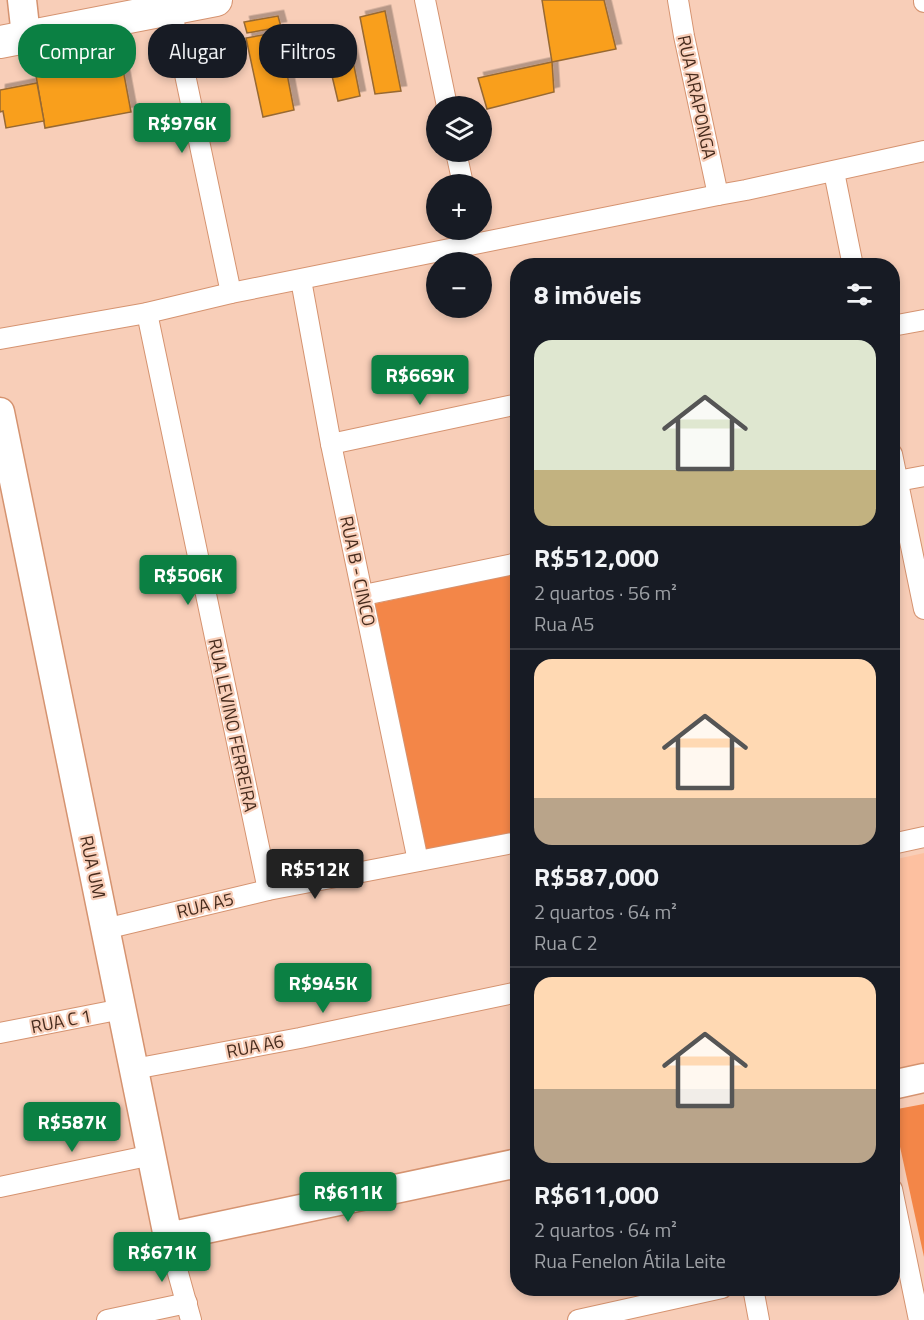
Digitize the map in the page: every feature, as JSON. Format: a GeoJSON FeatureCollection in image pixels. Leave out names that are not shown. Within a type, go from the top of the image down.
{"type":"FeatureCollection","features":[{"type":"Feature","properties":{"kind":"main road"},"geometry":{"type":"LineString","coordinates":[[13,39],[216,0]]}},
{"type":"Feature","properties":{"kind":"street"},"geometry":{"type":"LineString","coordinates":[[13,39],[22,0]]}},
{"type":"Feature","properties":{"kind":"street"},"geometry":{"type":"LineString","coordinates":[[425,0],[445,96]]}},
{"type":"Feature","properties":{"kind":"street","name":"RUA ARAPONGA"},"geometry":{"type":"LineString","coordinates":[[678,0],[717,195]]}},
{"type":"Feature","properties":{"kind":"street"},"geometry":{"type":"LineString","coordinates":[[171,8],[231,293]]}},
{"type":"Feature","properties":{"kind":"street"},"geometry":{"type":"LineString","coordinates":[[492,234],[717,195],[834,172],[924,151]]}},
{"type":"Feature","properties":{"kind":"street"},"geometry":{"type":"LineString","coordinates":[[834,172],[851,258]]}},
{"type":"Feature","properties":{"kind":"street"},"geometry":{"type":"LineString","coordinates":[[0,339],[147,313],[231,293],[301,280],[462,240]]}},
{"type":"Feature","properties":{"kind":"street","name":"RUA B - CINCO"},"geometry":{"type":"LineString","coordinates":[[301,280],[331,444],[418,861]]}},
{"type":"Feature","properties":{"kind":"street","name":"RUA LEVINO FERREIRA"},"geometry":{"type":"LineString","coordinates":[[147,313],[268,890]]}},
{"type":"Feature","properties":{"kind":"street"},"geometry":{"type":"LineString","coordinates":[[900,324],[924,320]]}},
{"type":"Feature","properties":{"kind":"street"},"geometry":{"type":"LineString","coordinates":[[331,444],[510,406]]}},
{"type":"Feature","properties":{"kind":"street","name":"RUA UM"},"geometry":{"type":"LineString","coordinates":[[0,412],[168,1237],[189,1312]]}},
{"type":"Feature","properties":{"kind":"street"},"geometry":{"type":"LineString","coordinates":[[900,480],[924,477]]}},
{"type":"Feature","properties":{"kind":"street"},"geometry":{"type":"LineString","coordinates":[[900,503],[924,609]]}},
{"type":"Feature","properties":{"kind":"street"},"geometry":{"type":"LineString","coordinates":[[364,595],[510,565]]}},
{"type":"Feature","properties":{"kind":"street"},"geometry":{"type":"LineString","coordinates":[[900,842],[924,837]]}},
{"type":"Feature","properties":{"kind":"street","name":"RUA A5"},"geometry":{"type":"LineString","coordinates":[[105,929],[268,890],[510,844]]}},
{"type":"Feature","properties":{"kind":"street","name":"RUA A6"},"geometry":{"type":"LineString","coordinates":[[134,1069],[300,1038],[510,994]]}},
{"type":"Feature","properties":{"kind":"street","name":"RUA C 1"},"geometry":{"type":"LineString","coordinates":[[0,1033],[122,1009]]}},
{"type":"Feature","properties":{"kind":"street"},"geometry":{"type":"LineString","coordinates":[[900,1083],[924,1078]]}},
{"type":"Feature","properties":{"kind":"street"},"geometry":{"type":"LineString","coordinates":[[0,1187],[152,1155]]}},
{"type":"Feature","properties":{"kind":"street"},"geometry":{"type":"LineString","coordinates":[[168,1237],[510,1165]]}},
{"type":"Feature","properties":{"kind":"street"},"geometry":{"type":"LineString","coordinates":[[900,1228],[919,1320]]}},
{"type":"Feature","properties":{"kind":"street"},"geometry":{"type":"LineString","coordinates":[[578,1320],[686,1296]]}},
{"type":"Feature","properties":{"kind":"street"},"geometry":{"type":"LineString","coordinates":[[754,1296],[759,1320]]}},
{"type":"Feature","properties":{"kind":"street"},"geometry":{"type":"LineString","coordinates":[[107,1320],[189,1312]]}},
{"type":"Feature","properties":{"kind":"shaded area"},"geometry":{"type":"Polygon","coordinates":[[[510,575],[510,840],[428,858],[374,604],[510,575]]]}},
{"type":"Feature","properties":{"kind":"shaded area"},"geometry":{"type":"Polygon","coordinates":[[[924,853],[924,1066],[900,1070],[900,858],[924,853]]]}},
{"type":"Feature","properties":{"kind":"shaded area"},"geometry":{"type":"Polygon","coordinates":[[[924,1104],[924,1257],[900,1147],[900,1108],[924,1104]]]}},
{"type":"Feature","properties":{"kind":"building"},"geometry":{"type":"Polygon","coordinates":[[[542,0],[604,0],[616,49],[552,62],[542,0]]]}},
{"type":"Feature","properties":{"kind":"building"},"geometry":{"type":"Polygon","coordinates":[[[385,11],[401,91],[375,94],[360,17],[385,11]]]}},
{"type":"Feature","properties":{"kind":"building"},"geometry":{"type":"Polygon","coordinates":[[[278,16],[280,24],[259,24],[259,31],[247,33],[247,24],[244,22],[278,16]]]}},
{"type":"Feature","properties":{"kind":"building"},"geometry":{"type":"Polygon","coordinates":[[[259,36],[259,78],[288,78],[294,110],[263,117],[247,38],[259,36]]]}},
{"type":"Feature","properties":{"kind":"building"},"geometry":{"type":"Polygon","coordinates":[[[552,62],[554,92],[492,108],[492,96],[483,96],[478,78],[552,62]]]}},
{"type":"Feature","properties":{"kind":"building"},"geometry":{"type":"Polygon","coordinates":[[[36,78],[125,78],[131,112],[45,128],[36,78]]]}},
{"type":"Feature","properties":{"kind":"building"},"geometry":{"type":"Polygon","coordinates":[[[332,78],[356,78],[360,96],[338,101],[332,78]]]}},
{"type":"Feature","properties":{"kind":"building"},"geometry":{"type":"Polygon","coordinates":[[[37,83],[44,121],[6,128],[3,111],[0,112],[0,90],[37,83]]]}}]}
